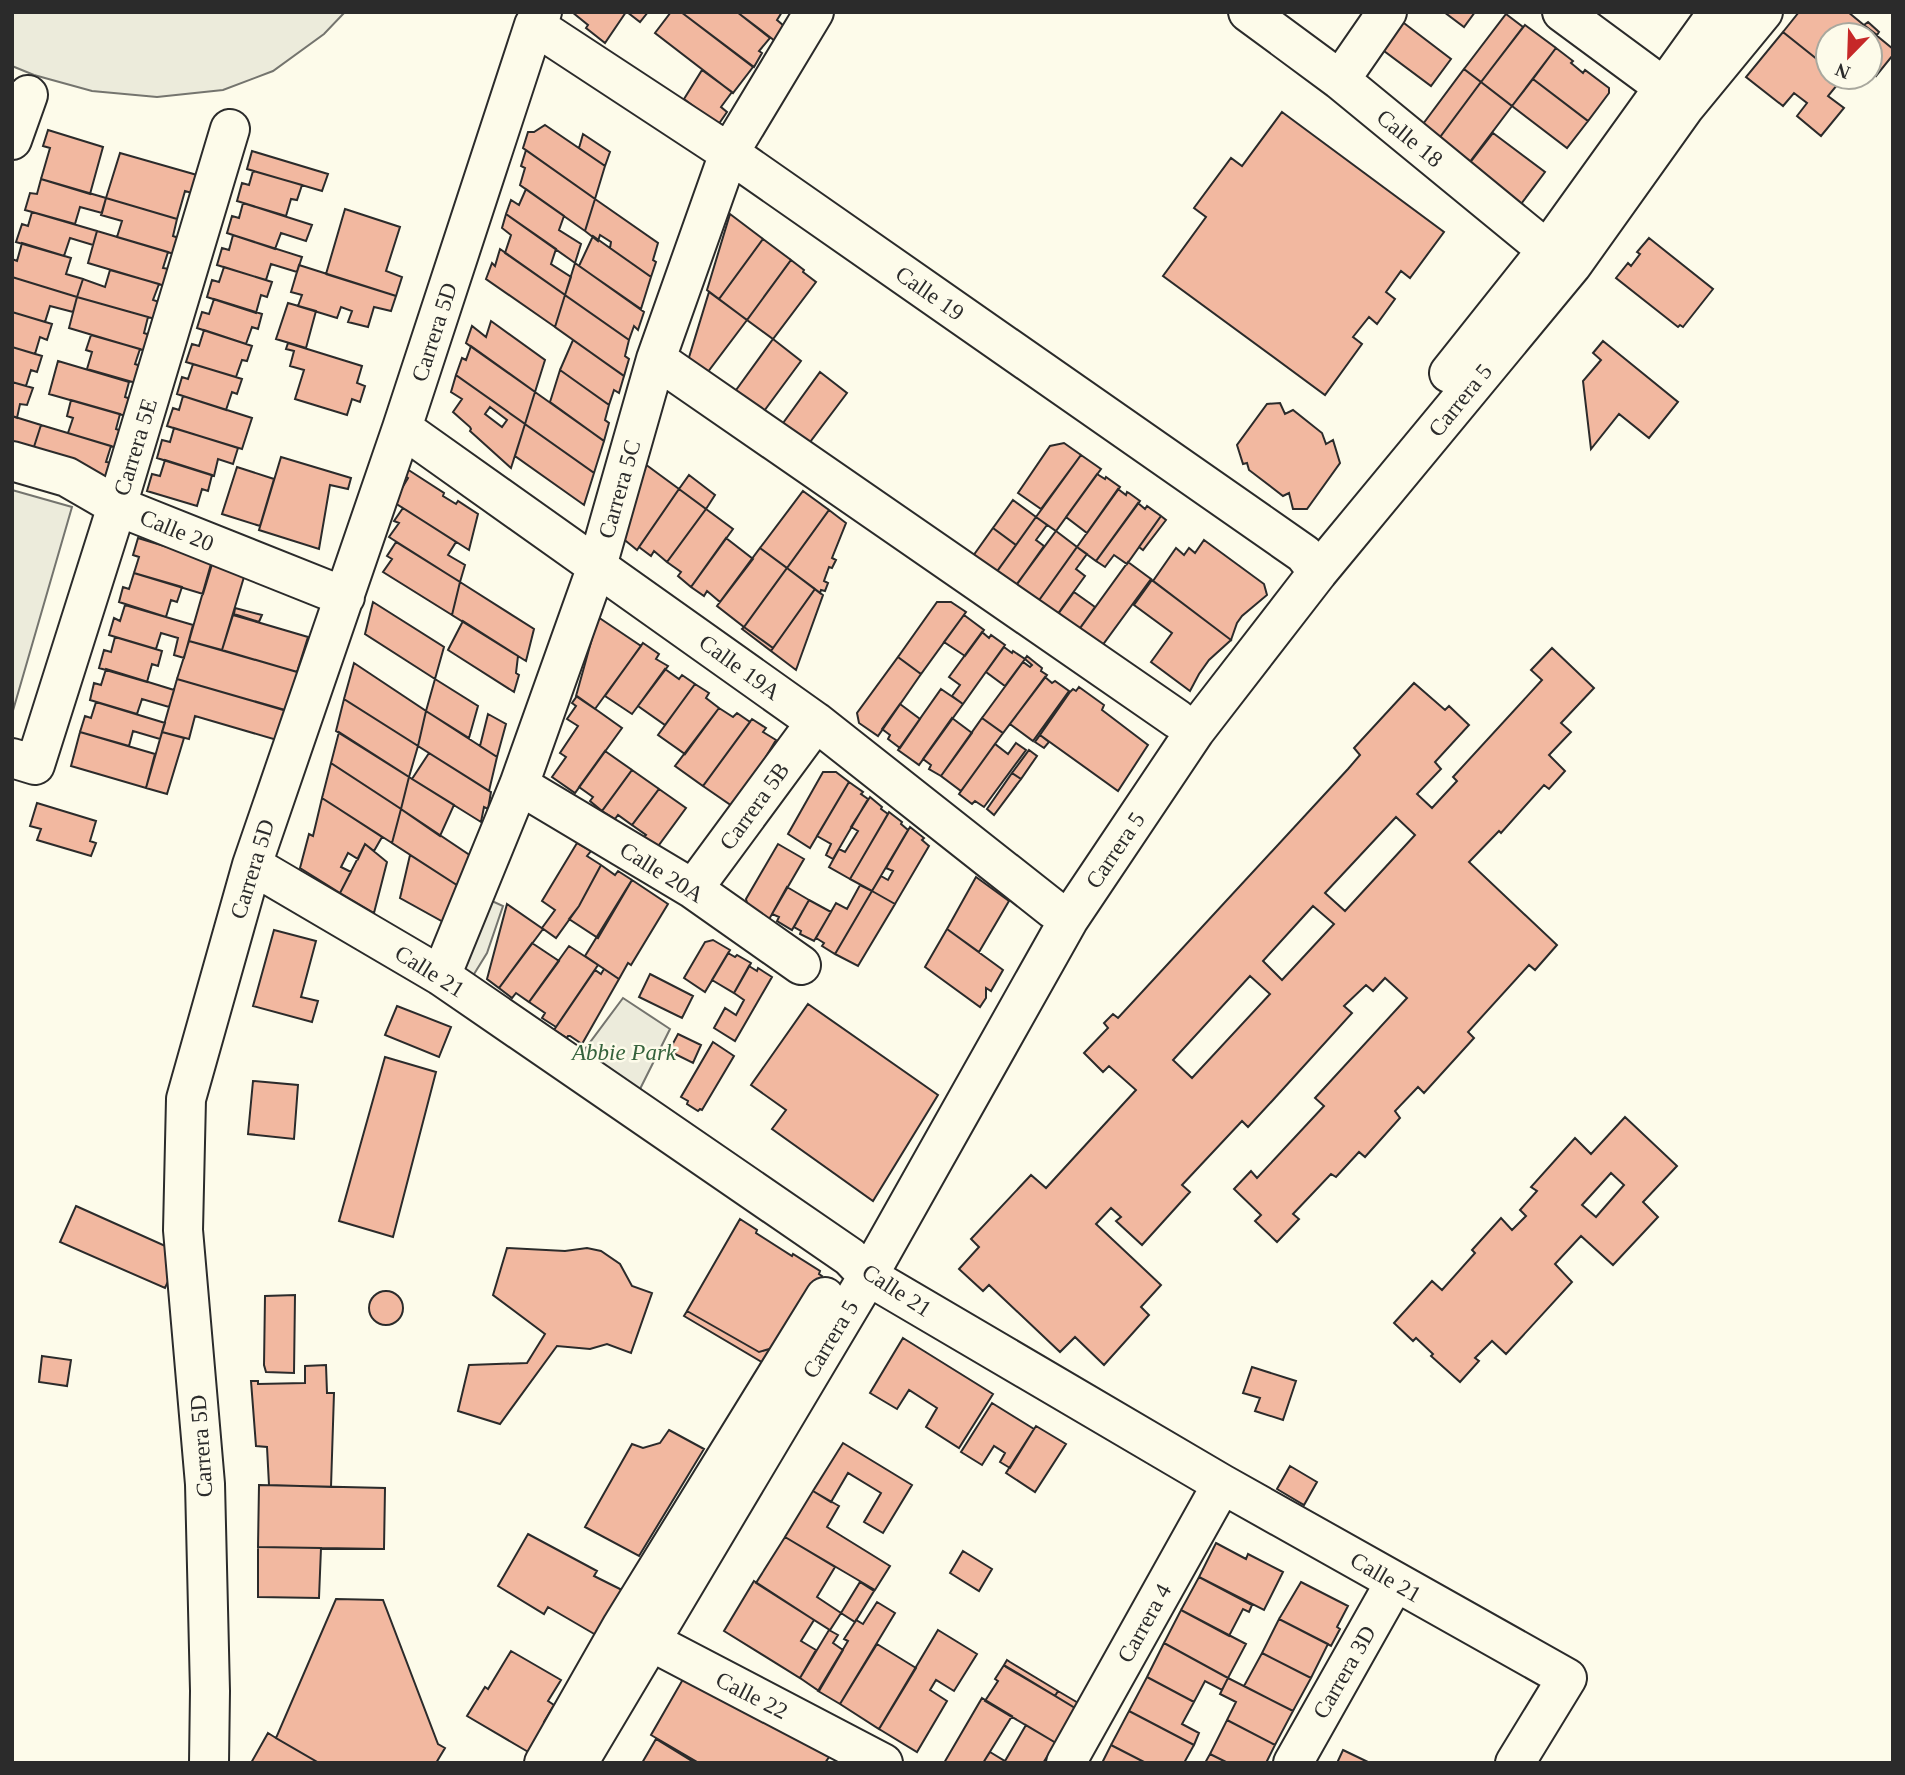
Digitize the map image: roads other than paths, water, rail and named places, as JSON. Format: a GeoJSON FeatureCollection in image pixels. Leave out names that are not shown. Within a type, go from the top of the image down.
{"type":"FeatureCollection","features":[{"type":"Feature","properties":{"kind":"street","name":"Carrera 5C"},"geometry":{"type":"LineString","coordinates":[[441,976],[519,785],[597,566],[656,359],[729,153],[814,12]]}},
{"type":"Feature","properties":{"kind":"street","name":"Calle 18"},"geometry":{"type":"LineString","coordinates":[[1248,12],[1340,80],[1560,257]]}},
{"type":"Feature","properties":{"kind":"street"},"geometry":{"type":"LineString","coordinates":[[1340,80],[1388,12]]}},
{"type":"Feature","properties":{"kind":"street"},"geometry":{"type":"LineString","coordinates":[[1562,12],[1674,98]]}},
{"type":"Feature","properties":{"kind":"street","name":"Carrera 5"},"geometry":{"type":"LineString","coordinates":[[544,1763],[636,1634],[859,1266],[1061,914],[1177,719],[1311,563],[1560,257],[1674,98],[1718,12]]}},
{"type":"Feature","properties":{"kind":"street","name":"Carrera 5"},"geometry":{"type":"LineString","coordinates":[[1674,98],[1763,12]]}},
{"type":"Feature","properties":{"kind":"street","name":"Calle 19"},"geometry":{"type":"LineString","coordinates":[[538,18],[1311,563]]}},
{"type":"Feature","properties":{"kind":"street","name":"Carrera 5D"},"geometry":{"type":"LineString","coordinates":[[209,1763],[205,1484],[183,1230],[186,1099],[251,865],[345,597],[538,18]]}},
{"type":"Feature","properties":{"kind":"street"},"geometry":{"type":"LineString","coordinates":[[12,140],[28,95]]}},
{"type":"Feature","properties":{"kind":"street","name":"Carrera 5E"},"geometry":{"type":"LineString","coordinates":[[24,761],[117,506],[230,129]]}},
{"type":"Feature","properties":{"kind":"street"},"geometry":{"type":"LineString","coordinates":[[656,359],[1177,719]]}},
{"type":"Feature","properties":{"kind":"street","name":"Calle 19A"},"geometry":{"type":"LineString","coordinates":[[402,428],[816,722],[1061,914]]}},
{"type":"Feature","properties":{"kind":"street","name":"Calle 20"},"geometry":{"type":"LineString","coordinates":[[12,461],[66,477],[117,506],[345,597]]}},
{"type":"Feature","properties":{"kind":"street","name":"Carrera 5"},"geometry":{"type":"LineString","coordinates":[[1061,914],[1195,730],[1311,563]]}},
{"type":"Feature","properties":{"kind":"street","name":"Carrera 5B"},"geometry":{"type":"LineString","coordinates":[[693,889],[816,722]]}},
{"type":"Feature","properties":{"kind":"street","name":"Calle 20A"},"geometry":{"type":"LineString","coordinates":[[519,785],[693,889],[801,965]]}},
{"type":"Feature","properties":{"kind":"street","name":"Calle 21"},"geometry":{"type":"LineString","coordinates":[[251,865],[441,976],[859,1266],[1222,1483],[1567,1678],[1515,1763]]}},
{"type":"Feature","properties":{"kind":"street","name":"Carrera 4"},"geometry":{"type":"LineString","coordinates":[[1066,1763],[1222,1483]]}},
{"type":"Feature","properties":{"kind":"street","name":"Carrera 3D"},"geometry":{"type":"LineString","coordinates":[[1293,1763],[1395,1582]]}},
{"type":"Feature","properties":{"kind":"street","name":"Carrera 5"},"geometry":{"type":"LineString","coordinates":[[578,1763],[636,1634]]}},
{"type":"Feature","properties":{"kind":"street","name":"Calle 22"},"geometry":{"type":"LineString","coordinates":[[636,1634],[860,1757]]}},
{"type":"Feature","properties":{"kind":"park label","name":"Abbie Park"},"geometry":{"type":"Point","coordinates":[624,1052]}}]}
